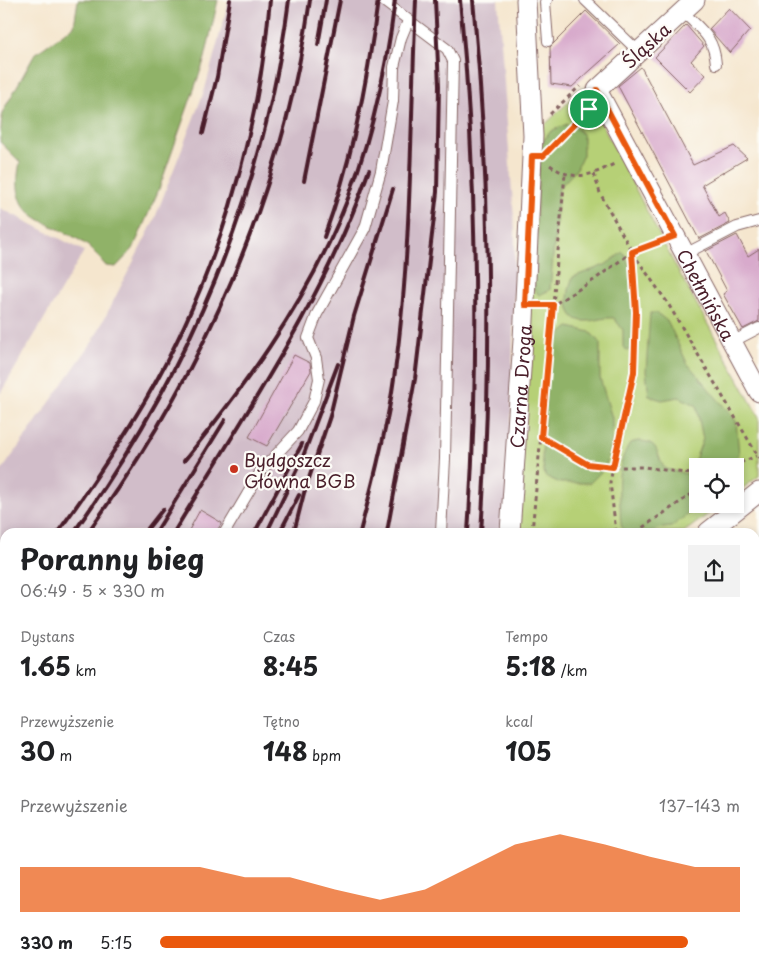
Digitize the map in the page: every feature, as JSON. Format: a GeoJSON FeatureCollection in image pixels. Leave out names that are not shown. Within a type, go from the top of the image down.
{"type":"FeatureCollection","features":[{"type":"Feature","properties":{"kind":"street","name":"Czarna Droga"},"geometry":{"type":"LineString","coordinates":[[510,528],[525,305],[538,156],[526,0]]}},
{"type":"Feature","properties":{"kind":"street","name":"Śląska"},"geometry":{"type":"LineString","coordinates":[[588,96],[689,6]]}},
{"type":"Feature","properties":{"kind":"street","name":"Chełmińska"},"geometry":{"type":"LineString","coordinates":[[588,96],[675,236],[759,392]]}},
{"type":"Feature","properties":{"kind":"street"},"geometry":{"type":"LineString","coordinates":[[713,528],[759,492]]}},
{"type":"Feature","properties":{"kind":"lane"},"geometry":{"type":"LineString","coordinates":[[382,0],[447,49],[453,61],[446,449],[441,528]]}},
{"type":"Feature","properties":{"kind":"lane"},"geometry":{"type":"LineString","coordinates":[[547,0],[545,2],[548,41]]}},
{"type":"Feature","properties":{"kind":"lane"},"geometry":{"type":"LineString","coordinates":[[585,0],[639,52]]}},
{"type":"Feature","properties":{"kind":"lane"},"geometry":{"type":"LineString","coordinates":[[689,6],[711,39],[715,48],[716,64]]}},
{"type":"Feature","properties":{"kind":"lane"},"geometry":{"type":"LineString","coordinates":[[227,528],[261,471],[298,430],[314,401],[319,379],[316,358],[308,338],[317,314],[365,228],[381,172],[393,102],[394,67],[401,38],[408,21]]}},
{"type":"Feature","properties":{"kind":"lane"},"geometry":{"type":"LineString","coordinates":[[685,254],[737,227],[759,221]]}},
{"type":"Feature","properties":{"kind":"lane"},"geometry":{"type":"LineString","coordinates":[[732,342],[759,328]]}},
{"type":"Feature","properties":{"kind":"path"},"geometry":{"type":"LineString","coordinates":[[578,88],[588,96],[589,109],[593,117]]}},
{"type":"Feature","properties":{"kind":"path"},"geometry":{"type":"LineString","coordinates":[[588,96],[589,109]]}},
{"type":"Feature","properties":{"kind":"path"},"geometry":{"type":"LineString","coordinates":[[589,109],[538,156],[565,174],[579,177],[594,174],[617,162],[613,154]]}},
{"type":"Feature","properties":{"kind":"path"},"geometry":{"type":"LineString","coordinates":[[532,528],[565,174]]}},
{"type":"Feature","properties":{"kind":"path"},"geometry":{"type":"LineString","coordinates":[[594,174],[600,193],[632,252],[667,302],[758,457],[744,462]]}},
{"type":"Feature","properties":{"kind":"path"},"geometry":{"type":"LineString","coordinates":[[525,305],[553,305],[594,280],[632,252],[675,236]]}},
{"type":"Feature","properties":{"kind":"path"},"geometry":{"type":"LineString","coordinates":[[616,528],[610,482],[634,372],[636,312],[632,252]]}},
{"type":"Feature","properties":{"kind":"path"},"geometry":{"type":"LineString","coordinates":[[541,437],[587,464],[613,467],[644,467],[689,474]]}},
{"type":"Feature","properties":{"kind":"path"},"geometry":{"type":"LineString","coordinates":[[642,528],[689,496]]}},
{"type":"Feature","properties":{"kind":"shaded area"},"geometry":{"type":"Polygon","coordinates":[[[229,0],[498,0],[515,233],[509,528],[0,528],[0,473],[93,341],[153,223],[205,89],[229,0]]]}},
{"type":"Feature","properties":{"kind":"shaded area"},"geometry":{"type":"Polygon","coordinates":[[[0,208],[84,251],[0,394],[0,208]]]}},
{"type":"Feature","properties":{"kind":"green space"},"geometry":{"type":"Polygon","coordinates":[[[78,0],[218,0],[205,58],[159,189],[133,249],[116,267],[106,266],[88,246],[35,217],[26,208],[20,197],[18,182],[20,162],[0,142],[2,113],[35,54],[74,26],[78,0]]]}},
{"type":"Feature","properties":{"kind":"green space"},"geometry":{"type":"Polygon","coordinates":[[[583,88],[674,263],[759,417],[759,476],[744,487],[744,458],[689,458],[689,513],[710,513],[689,528],[510,528],[533,136],[583,88]]]}},
{"type":"Feature","properties":{"kind":"green space"},"geometry":{"type":"Polygon","coordinates":[[[567,124],[575,126],[583,135],[583,155],[576,170],[559,188],[550,290],[539,295],[533,288],[540,145],[551,131],[567,124]]]}},
{"type":"Feature","properties":{"kind":"green space"},"geometry":{"type":"Polygon","coordinates":[[[623,252],[632,273],[635,298],[633,348],[627,351],[623,347],[623,330],[614,318],[590,321],[578,320],[573,316],[568,304],[569,290],[573,277],[605,265],[623,252]]]}},
{"type":"Feature","properties":{"kind":"green space"},"geometry":{"type":"Polygon","coordinates":[[[650,313],[657,313],[668,322],[687,363],[736,421],[739,454],[737,458],[696,458],[703,439],[696,405],[679,397],[662,400],[649,396],[646,371],[650,313]]]}},
{"type":"Feature","properties":{"kind":"green space"},"geometry":{"type":"Polygon","coordinates":[[[569,327],[590,332],[600,343],[600,378],[612,418],[612,444],[605,468],[590,483],[560,483],[545,476],[542,459],[548,357],[558,336],[569,327]]]}},
{"type":"Feature","properties":{"kind":"green space"},"geometry":{"type":"Polygon","coordinates":[[[646,442],[654,446],[665,469],[689,474],[690,513],[671,527],[622,528],[619,473],[630,443],[646,442]]]}},
{"type":"Feature","properties":{"kind":"building"},"geometry":{"type":"Polygon","coordinates":[[[729,8],[750,30],[730,53],[709,29],[729,8]]]}},
{"type":"Feature","properties":{"kind":"building"},"geometry":{"type":"Polygon","coordinates":[[[586,11],[620,44],[572,87],[551,84],[550,47],[586,11]]]}},
{"type":"Feature","properties":{"kind":"building"},"geometry":{"type":"Polygon","coordinates":[[[686,25],[704,46],[691,61],[706,75],[690,92],[655,57],[686,25]]]}},
{"type":"Feature","properties":{"kind":"building"},"geometry":{"type":"Polygon","coordinates":[[[641,67],[693,165],[734,146],[747,158],[702,185],[719,217],[725,213],[730,223],[699,239],[618,86],[641,67]]]}},
{"type":"Feature","properties":{"kind":"building"},"geometry":{"type":"Polygon","coordinates":[[[737,235],[748,256],[759,249],[759,321],[743,329],[723,294],[727,291],[706,251],[737,235]]]}},
{"type":"Feature","properties":{"kind":"building"},"geometry":{"type":"Polygon","coordinates":[[[294,355],[310,363],[311,371],[267,446],[249,437],[294,355]]]}},
{"type":"Feature","properties":{"kind":"building"},"geometry":{"type":"Polygon","coordinates":[[[200,510],[222,523],[219,528],[190,528],[200,510]]]}},
{"type":"Feature","properties":{"kind":"railway"},"geometry":{"type":"LineString","coordinates":[[203,133],[217,77],[230,0]]}},
{"type":"Feature","properties":{"kind":"railway"},"geometry":{"type":"LineString","coordinates":[[61,528],[104,467],[146,399],[171,353],[213,257],[230,207],[244,156],[264,52],[270,0]]}},
{"type":"Feature","properties":{"kind":"railway"},"geometry":{"type":"LineString","coordinates":[[77,528],[153,409],[186,345],[215,280],[240,213],[261,144],[277,73],[289,0]]}},
{"type":"Feature","properties":{"kind":"railway"},"geometry":{"type":"LineString","coordinates":[[91,528],[129,472],[167,409],[202,345],[232,279],[258,212],[280,143],[297,72],[310,0]]}},
{"type":"Feature","properties":{"kind":"railway"},"geometry":{"type":"LineString","coordinates":[[318,45],[326,0]]}},
{"type":"Feature","properties":{"kind":"railway"},"geometry":{"type":"LineString","coordinates":[[304,181],[340,0]]}},
{"type":"Feature","properties":{"kind":"railway"},"geometry":{"type":"LineString","coordinates":[[324,237],[343,179],[358,120],[378,0]]}},
{"type":"Feature","properties":{"kind":"railway"},"geometry":{"type":"LineString","coordinates":[[184,461],[269,348],[306,287],[338,223],[367,141],[387,57],[395,0]]}},
{"type":"Feature","properties":{"kind":"railway"},"geometry":{"type":"LineString","coordinates":[[361,528],[385,428],[399,343],[407,246],[416,0]]}},
{"type":"Feature","properties":{"kind":"railway"},"geometry":{"type":"LineString","coordinates":[[388,528],[415,379],[437,192],[439,86],[435,0]]}},
{"type":"Feature","properties":{"kind":"railway"},"geometry":{"type":"LineString","coordinates":[[460,0],[470,133],[475,266],[474,399],[468,528]]}},
{"type":"Feature","properties":{"kind":"railway"},"geometry":{"type":"LineString","coordinates":[[473,0],[483,133],[488,266],[487,399],[481,528]]}},
{"type":"Feature","properties":{"kind":"railway"},"geometry":{"type":"LineString","coordinates":[[176,528],[255,400],[306,311],[351,218],[369,170]]}},
{"type":"Feature","properties":{"kind":"railway"},"geometry":{"type":"LineString","coordinates":[[295,528],[304,493],[330,416],[354,316],[393,189]]}},
{"type":"Feature","properties":{"kind":"railway"},"geometry":{"type":"LineString","coordinates":[[269,528],[302,459],[338,364]]}},
{"type":"Feature","properties":{"kind":"railway"},"geometry":{"type":"LineString","coordinates":[[158,528],[225,420]]}},
{"type":"Feature","properties":{"kind":"railway"},"geometry":{"type":"LineString","coordinates":[[257,528],[302,444]]}},
{"type":"Feature","properties":{"kind":"railway"},"geometry":{"type":"LineString","coordinates":[[282,528],[299,495]]}},
{"type":"Feature","properties":{"kind":"railway"},"geometry":{"type":"LineString","coordinates":[[148,528],[163,509]]}},
{"type":"Feature","properties":{"kind":"place","name":"Bydgoszcz Główna BGB"},"geometry":{"type":"Point","coordinates":[234,469]}},
{"type":"Feature","properties":{"kind":"route"},"geometry":{"type":"LineString","coordinates":[[597,90],[675,236],[632,252],[636,312],[633,384],[613,467],[587,464],[541,437],[553,305],[525,305],[532,156],[543,156],[589,109],[597,90]]}}]}
